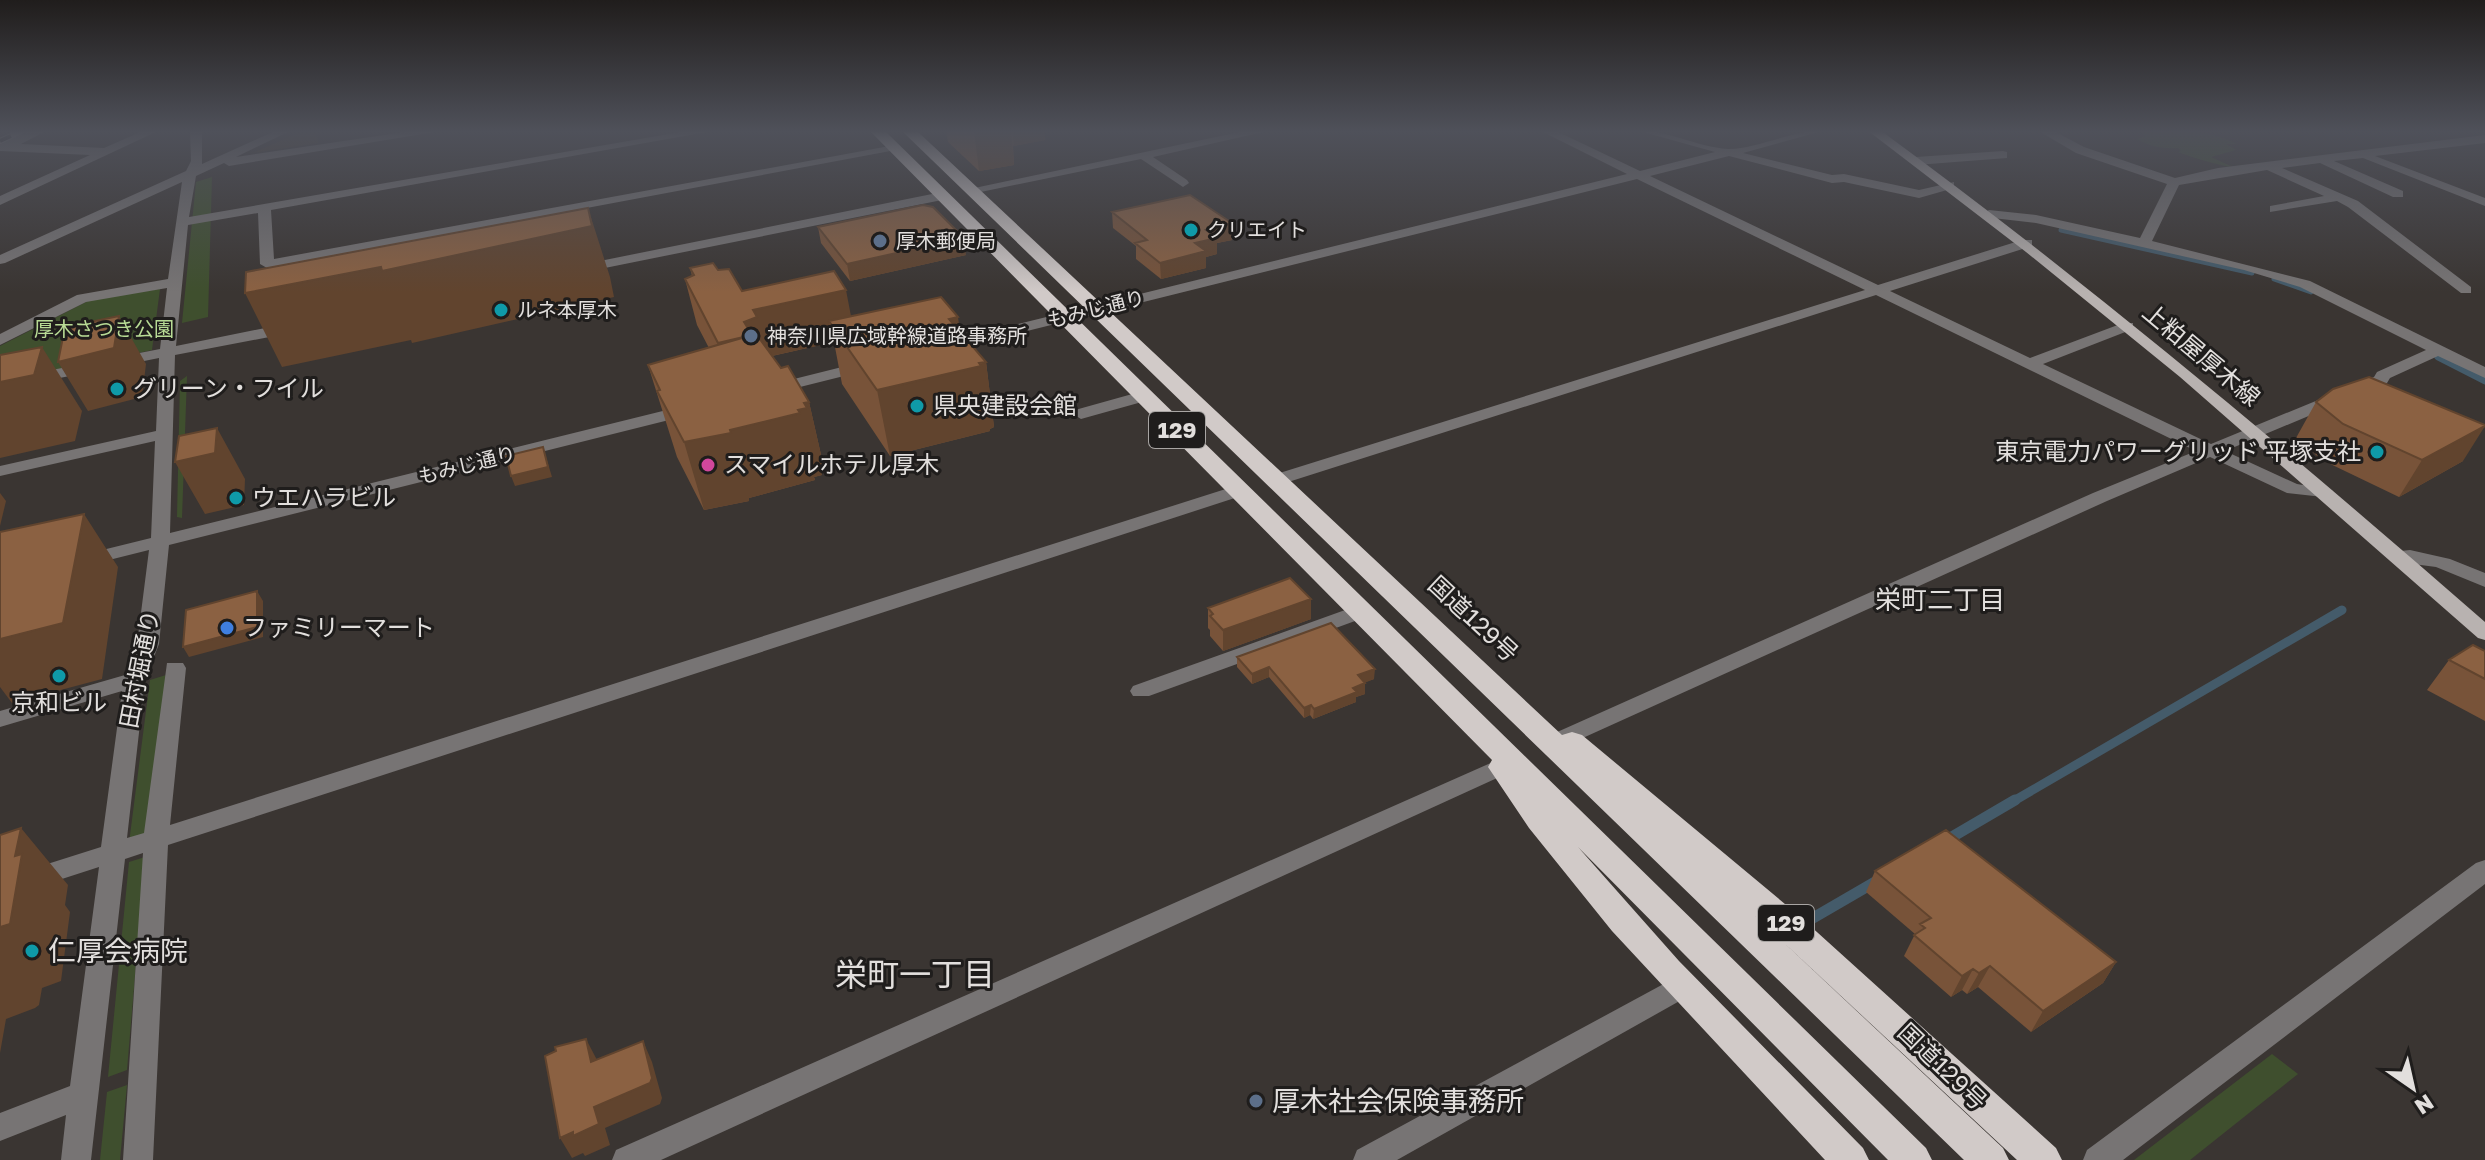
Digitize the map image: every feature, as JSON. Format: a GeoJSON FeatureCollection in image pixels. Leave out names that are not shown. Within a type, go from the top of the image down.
{"type":"FeatureCollection","features":[{"type":"Feature","properties":{"kind":"highway","name":"129"},"geometry":{"type":"LineString","coordinates":[[930,184],[1478,730],[1507,764],[1913,1160]]}},
{"type":"Feature","properties":{"kind":"highway","name":"国道129号"},"geometry":{"type":"LineString","coordinates":[[965,184],[1513,704],[1560,740],[1756,937],[1990,1160]]}},
{"type":"Feature","properties":{"kind":"highway","name":"129"},"geometry":{"type":"LineString","coordinates":[[1560,740],[1786,923],[2043,1160]]}},
{"type":"Feature","properties":{"kind":"highway","name":"129"},"geometry":{"type":"LineString","coordinates":[[1507,764],[1542,826],[1682,986],[1850,1160]]}},
{"type":"Feature","properties":{"kind":"main road","name":"上粕屋厚木線"},"geometry":{"type":"LineString","coordinates":[[1950,185],[2128,326],[2485,633]]}},
{"type":"Feature","properties":{"kind":"street"},"geometry":{"type":"LineString","coordinates":[[0,201],[37,184]]}},
{"type":"Feature","properties":{"kind":"street"},"geometry":{"type":"LineString","coordinates":[[0,260],[173,184]]}},
{"type":"Feature","properties":{"kind":"street","name":"田村堀通り"},"geometry":{"type":"LineString","coordinates":[[76,1160],[134,680],[148,644],[160,541],[167,353],[188,184]]}},
{"type":"Feature","properties":{"kind":"street"},"geometry":{"type":"LineString","coordinates":[[182,222],[397,184]]}},
{"type":"Feature","properties":{"kind":"street"},"geometry":{"type":"LineString","coordinates":[[264,207],[267,264],[703,184]]}},
{"type":"Feature","properties":{"kind":"street"},"geometry":{"type":"LineString","coordinates":[[971,190],[1000,184]]}},
{"type":"Feature","properties":{"kind":"street","name":"もみじ通り"},"geometry":{"type":"LineString","coordinates":[[925,351],[1599,184]]}},
{"type":"Feature","properties":{"kind":"street"},"geometry":{"type":"LineString","coordinates":[[1655,184],[2293,489],[2325,494]]}},
{"type":"Feature","properties":{"kind":"street"},"geometry":{"type":"LineString","coordinates":[[1873,184],[1919,194],[1950,185]]}},
{"type":"Feature","properties":{"kind":"street"},"geometry":{"type":"LineString","coordinates":[[2144,244],[2173,184]]}},
{"type":"Feature","properties":{"kind":"street"},"geometry":{"type":"LineString","coordinates":[[2309,184],[2340,197],[2461,287],[2440,283]]}},
{"type":"Feature","properties":{"kind":"street"},"geometry":{"type":"LineString","coordinates":[[2375,184],[2398,194]]}},
{"type":"Feature","properties":{"kind":"street"},"geometry":{"type":"LineString","coordinates":[[2441,184],[2485,202]]}},
{"type":"Feature","properties":{"kind":"street"},"geometry":{"type":"LineString","coordinates":[[2465,193],[2485,189]]}},
{"type":"Feature","properties":{"kind":"street"},"geometry":{"type":"LineString","coordinates":[[561,273],[942,196]]}},
{"type":"Feature","properties":{"kind":"street"},"geometry":{"type":"LineString","coordinates":[[2275,209],[2340,197]]}},
{"type":"Feature","properties":{"kind":"street"},"geometry":{"type":"LineString","coordinates":[[1989,214],[2036,219],[2305,284],[2485,373]]}},
{"type":"Feature","properties":{"kind":"street"},"geometry":{"type":"LineString","coordinates":[[1276,480],[2027,243]]}},
{"type":"Feature","properties":{"kind":"street"},"geometry":{"type":"LineString","coordinates":[[0,247],[23,250]]}},
{"type":"Feature","properties":{"kind":"street"},"geometry":{"type":"LineString","coordinates":[[0,340],[82,298],[175,282]]}},
{"type":"Feature","properties":{"kind":"street"},"geometry":{"type":"LineString","coordinates":[[0,385],[299,326]]}},
{"type":"Feature","properties":{"kind":"street"},"geometry":{"type":"LineString","coordinates":[[2029,364],[2128,326]]}},
{"type":"Feature","properties":{"kind":"street"},"geometry":{"type":"LineString","coordinates":[[1560,740],[2100,497],[2381,380],[2383,375],[2439,350]]}},
{"type":"Feature","properties":{"kind":"street"},"geometry":{"type":"LineString","coordinates":[[757,393],[879,363]]}},
{"type":"Feature","properties":{"kind":"street"},"geometry":{"type":"LineString","coordinates":[[1081,414],[1143,396]]}},
{"type":"Feature","properties":{"kind":"street","name":"もみじ通り"},"geometry":{"type":"LineString","coordinates":[[58,567],[712,404]]}},
{"type":"Feature","properties":{"kind":"street"},"geometry":{"type":"LineString","coordinates":[[0,471],[164,434]]}},
{"type":"Feature","properties":{"kind":"street"},"geometry":{"type":"LineString","coordinates":[[0,889],[1238,491]]}},
{"type":"Feature","properties":{"kind":"street"},"geometry":{"type":"LineString","coordinates":[[2398,556],[2421,555],[2441,560],[2485,581]]}},
{"type":"Feature","properties":{"kind":"street"},"geometry":{"type":"LineString","coordinates":[[1141,691],[1359,612]]}},
{"type":"Feature","properties":{"kind":"street"},"geometry":{"type":"LineString","coordinates":[[138,1160],[156,840],[175,668]]}},
{"type":"Feature","properties":{"kind":"street"},"geometry":{"type":"LineString","coordinates":[[0,719],[134,680]]}},
{"type":"Feature","properties":{"kind":"street"},"geometry":{"type":"LineString","coordinates":[[627,1160],[1507,764]]}},
{"type":"Feature","properties":{"kind":"street"},"geometry":{"type":"LineString","coordinates":[[2098,1160],[2485,870]]}},
{"type":"Feature","properties":{"kind":"street"},"geometry":{"type":"LineString","coordinates":[[1368,1160],[1682,986]]}},
{"type":"Feature","properties":{"kind":"street"},"geometry":{"type":"LineString","coordinates":[[0,1127],[83,1095]]}},
{"type":"Feature","properties":{"kind":"green space"},"geometry":{"type":"Polygon","coordinates":[[[196,184],[212,184],[208,317],[182,323],[196,184]]]}},
{"type":"Feature","properties":{"kind":"green space","name":"厚木さつき公園"},"geometry":{"type":"Polygon","coordinates":[[[160,289],[152,350],[0,383],[0,346],[90,300],[160,289]]]}},
{"type":"Feature","properties":{"kind":"green space"},"geometry":{"type":"Polygon","coordinates":[[[187,376],[182,518],[177,517],[180,381],[187,376]]]}},
{"type":"Feature","properties":{"kind":"green space"},"geometry":{"type":"Polygon","coordinates":[[[166,675],[147,838],[129,843],[150,680],[166,675]]]}},
{"type":"Feature","properties":{"kind":"green space"},"geometry":{"type":"Polygon","coordinates":[[[145,857],[127,1070],[108,1077],[129,862],[145,857]]]}},
{"type":"Feature","properties":{"kind":"green space"},"geometry":{"type":"Polygon","coordinates":[[[2272,1054],[2298,1074],[2190,1160],[2134,1160],[2272,1054]]]}},
{"type":"Feature","properties":{"kind":"green space"},"geometry":{"type":"Polygon","coordinates":[[[127,1085],[120,1160],[100,1160],[107,1092],[127,1085]]]}},
{"type":"Feature","properties":{"kind":"building"},"geometry":{"type":"Polygon","coordinates":[[[1190,195],[1232,223],[1206,230],[1217,238],[1195,243],[1206,251],[1160,263],[1135,243],[1147,240],[1112,212],[1190,195]]]}},
{"type":"Feature","properties":{"kind":"building"},"geometry":{"type":"Polygon","coordinates":[[[923,205],[933,207],[964,238],[847,264],[818,227],[923,205]]]}},
{"type":"Feature","properties":{"kind":"building"},"geometry":{"type":"Polygon","coordinates":[[[588,208],[592,226],[382,271],[381,267],[245,293],[246,272],[588,208]]]}},
{"type":"Feature","properties":{"kind":"building"},"geometry":{"type":"Polygon","coordinates":[[[713,263],[718,270],[729,269],[742,291],[834,271],[846,290],[753,310],[757,317],[744,322],[752,335],[718,343],[685,279],[694,275],[690,268],[713,263]]]}},
{"type":"Feature","properties":{"kind":"building"},"geometry":{"type":"Polygon","coordinates":[[[941,297],[958,317],[949,319],[986,362],[979,363],[981,366],[877,390],[829,321],[941,297]]]}},
{"type":"Feature","properties":{"kind":"building"},"geometry":{"type":"Polygon","coordinates":[[[119,316],[114,348],[58,362],[65,327],[119,316]]]}},
{"type":"Feature","properties":{"kind":"building"},"geometry":{"type":"Polygon","coordinates":[[[756,334],[781,368],[788,366],[809,402],[804,403],[807,408],[798,410],[800,413],[730,430],[731,433],[684,442],[657,391],[660,390],[648,365],[756,334]]]}},
{"type":"Feature","properties":{"kind":"building"},"geometry":{"type":"Polygon","coordinates":[[[42,347],[34,375],[0,382],[0,355],[42,347]]]}},
{"type":"Feature","properties":{"kind":"building"},"geometry":{"type":"Polygon","coordinates":[[[2369,377],[2485,426],[2422,460],[2343,424],[2316,402],[2333,389],[2369,377]]]}},
{"type":"Feature","properties":{"kind":"building"},"geometry":{"type":"Polygon","coordinates":[[[217,428],[215,453],[175,462],[179,436],[217,428]]]}},
{"type":"Feature","properties":{"kind":"building"},"geometry":{"type":"Polygon","coordinates":[[[543,447],[548,467],[511,476],[506,456],[543,447]]]}},
{"type":"Feature","properties":{"kind":"building"},"geometry":{"type":"Polygon","coordinates":[[[84,514],[63,623],[0,639],[0,532],[84,514]]]}},
{"type":"Feature","properties":{"kind":"building"},"geometry":{"type":"Polygon","coordinates":[[[1290,578],[1311,599],[1223,630],[1210,616],[1213,614],[1208,608],[1290,578]]]}},
{"type":"Feature","properties":{"kind":"building","name":"ファミリーマート"},"geometry":{"type":"Polygon","coordinates":[[[257,591],[257,627],[183,647],[186,610],[257,591]]]}},
{"type":"Feature","properties":{"kind":"building"},"geometry":{"type":"Polygon","coordinates":[[[1331,623],[1375,669],[1358,675],[1365,683],[1353,688],[1357,692],[1314,709],[1311,705],[1304,708],[1269,667],[1252,674],[1237,657],[1331,623]]]}},
{"type":"Feature","properties":{"kind":"building"},"geometry":{"type":"Polygon","coordinates":[[[2473,645],[2485,651],[2485,679],[2449,660],[2473,645]]]}},
{"type":"Feature","properties":{"kind":"building"},"geometry":{"type":"Polygon","coordinates":[[[21,828],[15,856],[22,854],[10,924],[0,927],[0,835],[21,828]]]}},
{"type":"Feature","properties":{"kind":"building"},"geometry":{"type":"Polygon","coordinates":[[[1946,830],[2116,962],[2043,1011],[1990,966],[1979,973],[1973,969],[1962,976],[1914,935],[1925,928],[1920,924],[1931,918],[1875,871],[1946,830]]]}},
{"type":"Feature","properties":{"kind":"building"},"geometry":{"type":"Polygon","coordinates":[[[586,1039],[591,1062],[643,1041],[652,1078],[650,1083],[594,1107],[599,1124],[573,1136],[573,1132],[560,1138],[545,1056],[556,1051],[555,1047],[586,1039]]]}},
{"type":"Feature","properties":{"kind":"waterway"},"geometry":{"type":"LineString","coordinates":[[2061,230],[2252,273]]}},
{"type":"Feature","properties":{"kind":"waterway"},"geometry":{"type":"LineString","coordinates":[[2274,279],[2311,292]]}},
{"type":"Feature","properties":{"kind":"waterway"},"geometry":{"type":"LineString","coordinates":[[2438,357],[2485,381]]}},
{"type":"Feature","properties":{"kind":"waterway"},"geometry":{"type":"LineString","coordinates":[[2012,802],[2342,610]]}},
{"type":"Feature","properties":{"kind":"waterway"},"geometry":{"type":"LineString","coordinates":[[1945,841],[2015,800]]}},
{"type":"Feature","properties":{"kind":"waterway"},"geometry":{"type":"LineString","coordinates":[[1813,918],[1875,882]]}},
{"type":"Feature","properties":{"kind":"place","name":"クリエイト"},"geometry":{"type":"Point","coordinates":[1191,230]}},
{"type":"Feature","properties":{"kind":"place","name":"厚木郵便局"},"geometry":{"type":"Point","coordinates":[880,241]}},
{"type":"Feature","properties":{"kind":"place","name":"ルネ本厚木"},"geometry":{"type":"Point","coordinates":[501,310]}},
{"type":"Feature","properties":{"kind":"place","name":"神奈川県広域幹線道路事務所"},"geometry":{"type":"Point","coordinates":[751,336]}},
{"type":"Feature","properties":{"kind":"place","name":"グリーン・フイル"},"geometry":{"type":"Point","coordinates":[117,389]}},
{"type":"Feature","properties":{"kind":"place","name":"県央建設会館"},"geometry":{"type":"Point","coordinates":[917,406]}},
{"type":"Feature","properties":{"kind":"place","name":"東京電力パワーグリッド 平塚支社"},"geometry":{"type":"Point","coordinates":[2377,452]}},
{"type":"Feature","properties":{"kind":"place","name":"スマイルホテル厚木"},"geometry":{"type":"Point","coordinates":[708,465]}},
{"type":"Feature","properties":{"kind":"place","name":"ウエハラビル"},"geometry":{"type":"Point","coordinates":[236,498]}},
{"type":"Feature","properties":{"kind":"place","name":"ファミリーマート"},"geometry":{"type":"Point","coordinates":[227,628]}},
{"type":"Feature","properties":{"kind":"place","name":"京和ビル"},"geometry":{"type":"Point","coordinates":[59,676]}},
{"type":"Feature","properties":{"kind":"place","name":"仁厚会病院"},"geometry":{"type":"Point","coordinates":[32,951]}},
{"type":"Feature","properties":{"kind":"place","name":"厚木社会保険事務所"},"geometry":{"type":"Point","coordinates":[1256,1101]}},
{"type":"Feature","properties":{"kind":"district","name":"栄町二丁目"},"geometry":{"type":"Point","coordinates":[1940,600]}},
{"type":"Feature","properties":{"kind":"district","name":"栄町一丁目"},"geometry":{"type":"Point","coordinates":[915,975]}}]}
